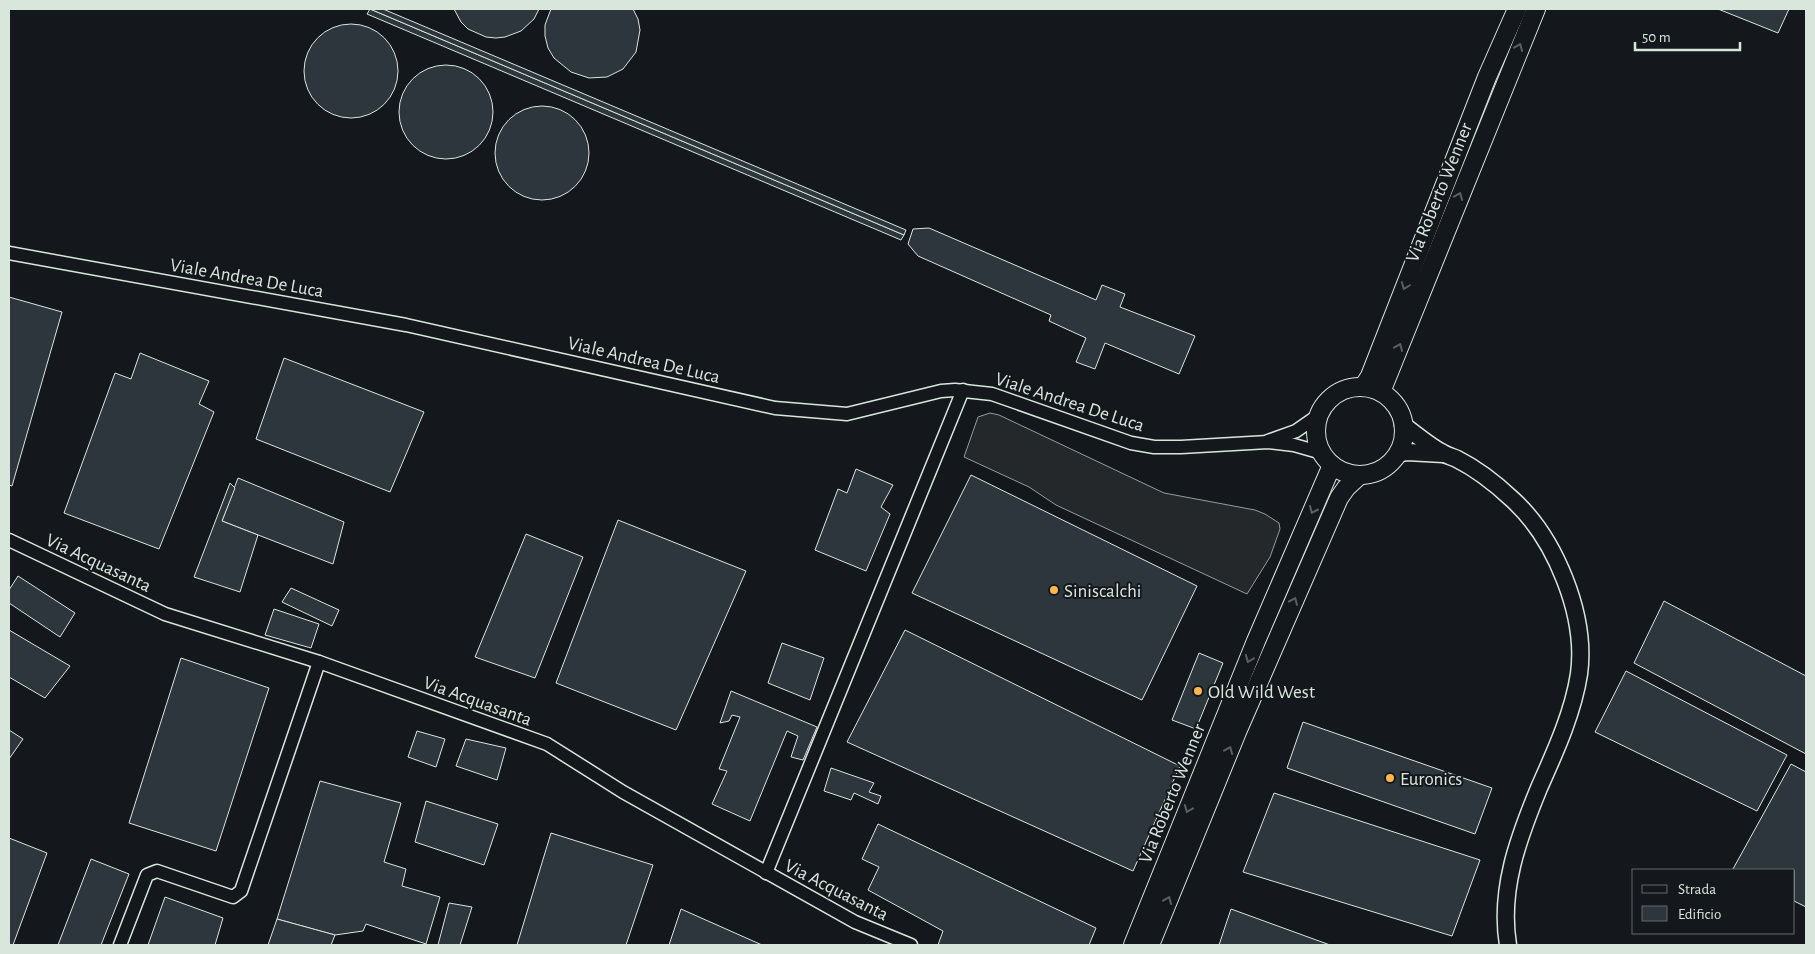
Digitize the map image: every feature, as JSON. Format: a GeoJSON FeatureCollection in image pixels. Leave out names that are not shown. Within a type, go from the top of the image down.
{"type":"FeatureCollection","features":[{"type":"Feature","properties":{"kind":"main road","name":"Via Roberto Wenner"},"geometry":{"type":"LineString","coordinates":[[1363,387],[1370,376],[1484,86],[1517,9]]}},
{"type":"Feature","properties":{"kind":"main road","name":"Via Roberto Wenner"},"geometry":{"type":"LineString","coordinates":[[1381,392],[1536,9]]}},
{"type":"Feature","properties":{"kind":"main road"},"geometry":{"type":"LineString","coordinates":[[1363,387],[1381,392],[1398,409],[1403,425],[1402,442],[1397,454],[1392,461],[1377,471],[1360,475],[1345,472],[1327,459],[1316,438],[1319,415],[1322,408],[1333,396],[1347,389],[1363,387]]}},
{"type":"Feature","properties":{"kind":"main road","name":"Via Roberto Wenner"},"geometry":{"type":"LineString","coordinates":[[1133,945],[1256,641],[1327,459]]}},
{"type":"Feature","properties":{"kind":"main road","name":"Via Roberto Wenner"},"geometry":{"type":"LineString","coordinates":[[1150,945],[1237,732],[1339,498],[1346,488],[1360,475]]}},
{"type":"Feature","properties":{"kind":"street","name":"Viale Andrea De Luca"},"geometry":{"type":"LineString","coordinates":[[9,254],[406,325],[775,408],[847,414],[941,391],[963,390],[992,394],[1131,443],[1154,447],[1190,447],[1268,442]]}},
{"type":"Feature","properties":{"kind":"street"},"geometry":{"type":"LineString","coordinates":[[766,873],[963,390]]}},
{"type":"Feature","properties":{"kind":"street"},"geometry":{"type":"LineString","coordinates":[[1268,442],[1296,431],[1319,415]]}},
{"type":"Feature","properties":{"kind":"street"},"geometry":{"type":"LineString","coordinates":[[1403,425],[1444,454]]}},
{"type":"Feature","properties":{"kind":"street"},"geometry":{"type":"LineString","coordinates":[[1268,442],[1294,445],[1327,459]]}},
{"type":"Feature","properties":{"kind":"street"},"geometry":{"type":"LineString","coordinates":[[1397,454],[1408,452],[1444,454],[1456,458],[1475,470],[1512,499],[1531,517],[1550,548],[1572,604],[1579,635],[1579,674],[1561,737],[1521,831],[1508,880],[1505,917],[1508,945]]}},
{"type":"Feature","properties":{"kind":"street","name":"Via Acquasanta"},"geometry":{"type":"LineString","coordinates":[[9,540],[165,614],[319,662],[547,744],[623,792],[766,873],[855,922],[911,945]]}},
{"type":"Feature","properties":{"kind":"street"},"geometry":{"type":"LineString","coordinates":[[120,945],[147,875],[157,871],[232,897],[240,891],[319,662]]}},
{"type":"Feature","properties":{"kind":"shaded area"},"geometry":{"type":"Polygon","coordinates":[[[990,413],[999,415],[1164,493],[1255,510],[1265,514],[1279,523],[1280,529],[1270,557],[1247,594],[1056,505],[1029,487],[964,457],[978,417],[990,413]]]}},
{"type":"Feature","properties":{"kind":"building"},"geometry":{"type":"Polygon","coordinates":[[[370,9],[904,235],[901,240],[367,14],[370,9]]]}},
{"type":"Feature","properties":{"kind":"building"},"geometry":{"type":"Polygon","coordinates":[[[370,9],[383,9],[906,230],[904,235],[370,9]]]}},
{"type":"Feature","properties":{"kind":"building"},"geometry":{"type":"Polygon","coordinates":[[[454,9],[539,9],[534,19],[521,31],[496,38],[486,37],[468,29],[461,22],[454,9]]]}},
{"type":"Feature","properties":{"kind":"building"},"geometry":{"type":"Polygon","coordinates":[[[551,9],[633,9],[638,19],[640,30],[636,52],[623,69],[607,77],[589,78],[571,72],[554,58],[548,48],[545,25],[551,9]]]}},
{"type":"Feature","properties":{"kind":"building"},"geometry":{"type":"Polygon","coordinates":[[[1718,9],[1789,9],[1778,33],[1718,9]]]}},
{"type":"Feature","properties":{"kind":"building"},"geometry":{"type":"Polygon","coordinates":[[[351,24],[369,28],[384,38],[394,53],[398,71],[394,89],[384,104],[369,114],[351,118],[333,114],[318,104],[308,89],[304,71],[308,53],[318,38],[333,28],[351,24]]]}},
{"type":"Feature","properties":{"kind":"building"},"geometry":{"type":"Polygon","coordinates":[[[446,65],[464,69],[479,79],[489,94],[493,112],[489,130],[479,145],[464,155],[446,159],[428,155],[413,145],[403,130],[399,112],[403,94],[413,79],[428,69],[446,65]]]}},
{"type":"Feature","properties":{"kind":"building"},"geometry":{"type":"Polygon","coordinates":[[[542,106],[560,110],[575,120],[585,135],[589,153],[585,171],[575,186],[560,196],[542,200],[524,196],[509,186],[499,171],[495,153],[499,135],[509,120],[524,110],[542,106]]]}},
{"type":"Feature","properties":{"kind":"building"},"geometry":{"type":"Polygon","coordinates":[[[929,228],[1096,300],[1102,285],[1125,294],[1120,307],[1195,336],[1179,374],[1105,343],[1095,369],[1076,362],[1086,338],[1049,321],[1051,315],[918,256],[908,244],[913,229],[929,228]]]}},
{"type":"Feature","properties":{"kind":"building"},"geometry":{"type":"Polygon","coordinates":[[[9,297],[62,312],[12,486],[9,485],[9,297]]]}},
{"type":"Feature","properties":{"kind":"building"},"geometry":{"type":"Polygon","coordinates":[[[140,353],[209,381],[199,404],[214,412],[159,549],[64,513],[115,373],[131,379],[140,353]]]}},
{"type":"Feature","properties":{"kind":"building"},"geometry":{"type":"Polygon","coordinates":[[[284,358],[424,412],[390,492],[256,439],[284,358]]]}},
{"type":"Feature","properties":{"kind":"building"},"geometry":{"type":"Polygon","coordinates":[[[856,469],[893,485],[881,507],[890,514],[866,571],[815,550],[838,489],[847,493],[856,469]]]}},
{"type":"Feature","properties":{"kind":"building","name":"Siniscalchi"},"geometry":{"type":"Polygon","coordinates":[[[971,475],[1197,586],[1142,700],[912,593],[971,475]]]}},
{"type":"Feature","properties":{"kind":"building"},"geometry":{"type":"Polygon","coordinates":[[[238,478],[344,522],[333,564],[222,521],[238,478]]]}},
{"type":"Feature","properties":{"kind":"building"},"geometry":{"type":"Polygon","coordinates":[[[230,483],[235,488],[222,521],[258,535],[240,592],[194,577],[230,483]]]}},
{"type":"Feature","properties":{"kind":"building"},"geometry":{"type":"Polygon","coordinates":[[[618,520],[746,571],[676,730],[556,683],[618,520]]]}},
{"type":"Feature","properties":{"kind":"building"},"geometry":{"type":"Polygon","coordinates":[[[526,534],[583,557],[535,678],[475,657],[526,534]]]}},
{"type":"Feature","properties":{"kind":"building"},"geometry":{"type":"Polygon","coordinates":[[[18,576],[75,613],[60,637],[9,603],[9,590],[18,576]]]}},
{"type":"Feature","properties":{"kind":"building"},"geometry":{"type":"Polygon","coordinates":[[[291,588],[339,610],[332,626],[282,602],[291,588]]]}},
{"type":"Feature","properties":{"kind":"building"},"geometry":{"type":"Polygon","coordinates":[[[1664,601],[1806,676],[1806,754],[1634,663],[1664,601]]]}},
{"type":"Feature","properties":{"kind":"building"},"geometry":{"type":"Polygon","coordinates":[[[274,609],[319,624],[311,648],[265,635],[274,609]]]}},
{"type":"Feature","properties":{"kind":"building"},"geometry":{"type":"Polygon","coordinates":[[[9,630],[70,666],[45,698],[9,677],[9,630]]]}},
{"type":"Feature","properties":{"kind":"building"},"geometry":{"type":"Polygon","coordinates":[[[905,630],[1180,766],[1133,871],[847,742],[905,630]]]}},
{"type":"Feature","properties":{"kind":"building"},"geometry":{"type":"Polygon","coordinates":[[[782,643],[824,658],[810,700],[768,683],[782,643]]]}},
{"type":"Feature","properties":{"kind":"building","name":"Old Wild West"},"geometry":{"type":"Polygon","coordinates":[[[1199,653],[1223,663],[1196,729],[1172,720],[1199,653]]]}},
{"type":"Feature","properties":{"kind":"building"},"geometry":{"type":"Polygon","coordinates":[[[181,658],[269,688],[216,851],[129,823],[181,658]]]}},
{"type":"Feature","properties":{"kind":"building"},"geometry":{"type":"Polygon","coordinates":[[[1626,671],[1787,755],[1757,811],[1595,732],[1626,671]]]}},
{"type":"Feature","properties":{"kind":"building"},"geometry":{"type":"Polygon","coordinates":[[[731,691],[817,727],[803,760],[791,757],[798,736],[787,731],[750,821],[712,804],[727,771],[719,769],[740,717],[732,715],[729,721],[720,723],[731,691]]]}},
{"type":"Feature","properties":{"kind":"building","name":"Euronics"},"geometry":{"type":"Polygon","coordinates":[[[1303,722],[1492,788],[1475,834],[1287,768],[1303,722]]]}},
{"type":"Feature","properties":{"kind":"building"},"geometry":{"type":"Polygon","coordinates":[[[9,730],[23,739],[9,759],[9,730]]]}},
{"type":"Feature","properties":{"kind":"building"},"geometry":{"type":"Polygon","coordinates":[[[417,731],[445,739],[436,767],[408,757],[417,731]]]}},
{"type":"Feature","properties":{"kind":"building"},"geometry":{"type":"Polygon","coordinates":[[[466,739],[506,748],[497,780],[456,766],[466,739]]]}},
{"type":"Feature","properties":{"kind":"building"},"geometry":{"type":"Polygon","coordinates":[[[1791,764],[1806,772],[1806,907],[1795,902],[1795,869],[1733,869],[1791,764]]]}},
{"type":"Feature","properties":{"kind":"building"},"geometry":{"type":"Polygon","coordinates":[[[831,768],[874,783],[869,792],[881,796],[878,804],[854,793],[851,800],[824,791],[831,768]]]}},
{"type":"Feature","properties":{"kind":"building"},"geometry":{"type":"Polygon","coordinates":[[[320,781],[401,803],[384,862],[406,869],[402,886],[440,897],[426,944],[366,924],[363,931],[335,935],[277,919],[320,781]]]}},
{"type":"Feature","properties":{"kind":"building"},"geometry":{"type":"Polygon","coordinates":[[[1274,793],[1480,860],[1452,936],[1243,872],[1274,793]]]}},
{"type":"Feature","properties":{"kind":"building"},"geometry":{"type":"Polygon","coordinates":[[[426,801],[498,824],[484,865],[415,842],[426,801]]]}},
{"type":"Feature","properties":{"kind":"building"},"geometry":{"type":"Polygon","coordinates":[[[878,824],[1096,928],[1089,945],[938,945],[943,931],[868,890],[879,867],[862,859],[878,824]]]}},
{"type":"Feature","properties":{"kind":"building"},"geometry":{"type":"Polygon","coordinates":[[[551,833],[653,865],[626,945],[517,945],[551,833]]]}},
{"type":"Feature","properties":{"kind":"building"},"geometry":{"type":"Polygon","coordinates":[[[9,838],[47,853],[13,945],[9,945],[9,838]]]}},
{"type":"Feature","properties":{"kind":"building"},"geometry":{"type":"Polygon","coordinates":[[[91,859],[129,874],[101,945],[58,945],[91,859]]]}},
{"type":"Feature","properties":{"kind":"building"},"geometry":{"type":"Polygon","coordinates":[[[165,897],[223,918],[215,945],[148,945],[165,897]]]}},
{"type":"Feature","properties":{"kind":"building"},"geometry":{"type":"Polygon","coordinates":[[[449,903],[472,907],[460,945],[438,945],[449,903]]]}},
{"type":"Feature","properties":{"kind":"building"},"geometry":{"type":"Polygon","coordinates":[[[681,909],[762,945],[669,945],[681,909]]]}},
{"type":"Feature","properties":{"kind":"building"},"geometry":{"type":"Polygon","coordinates":[[[1231,909],[1330,945],[1219,945],[1231,909]]]}},
{"type":"Feature","properties":{"kind":"building"},"geometry":{"type":"Polygon","coordinates":[[[277,919],[335,935],[331,945],[268,945],[277,919]]]}},
{"type":"Feature","properties":{"kind":"place","name":"Siniscalchi"},"geometry":{"type":"Point","coordinates":[1054,590]}},
{"type":"Feature","properties":{"kind":"place","name":"Old Wild West"},"geometry":{"type":"Point","coordinates":[1198,691]}},
{"type":"Feature","properties":{"kind":"place","name":"Euronics"},"geometry":{"type":"Point","coordinates":[1390,778]}}]}
